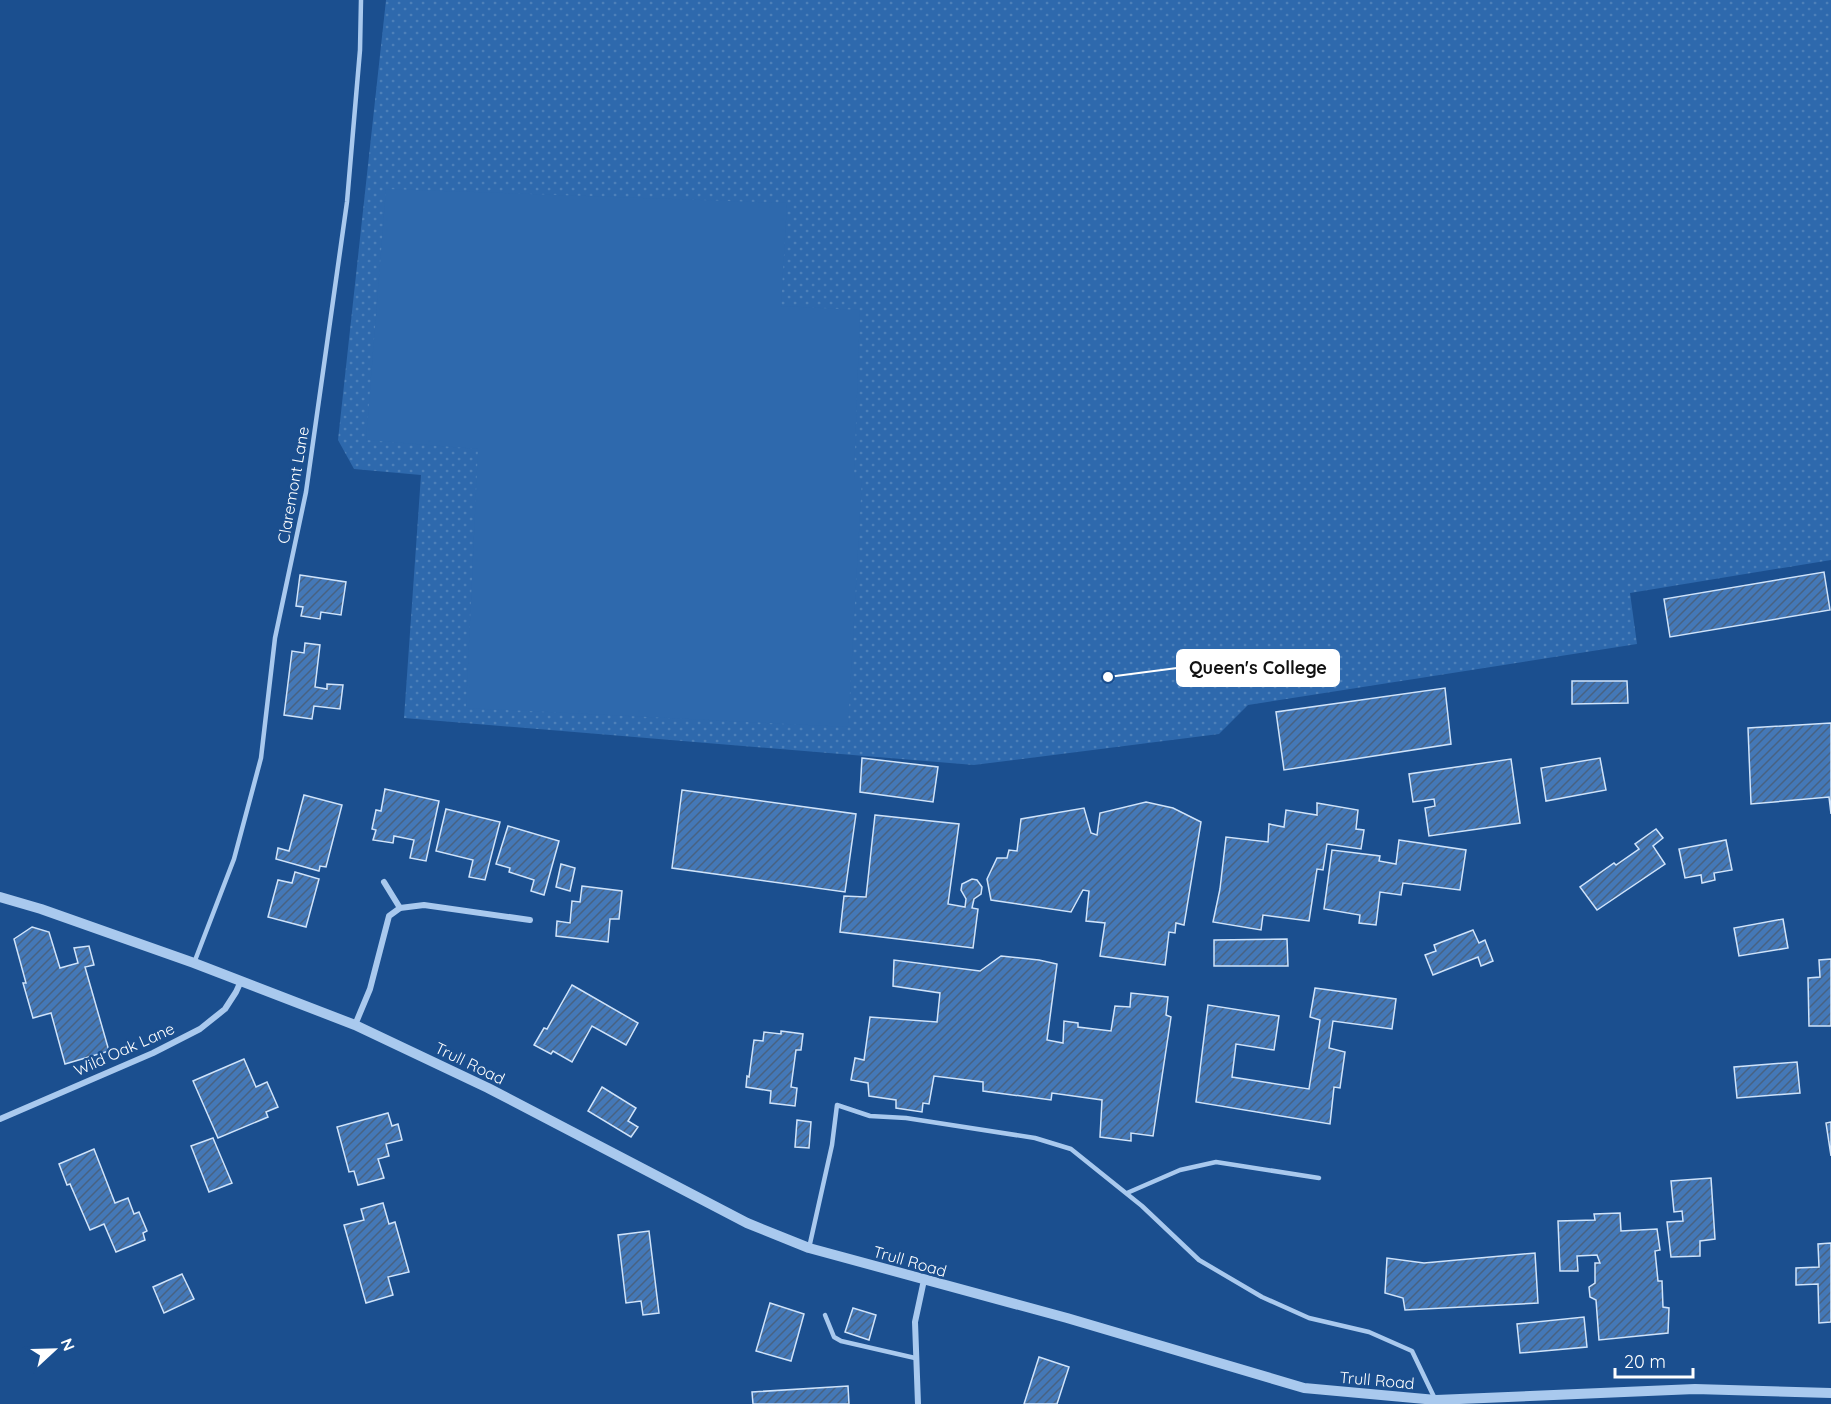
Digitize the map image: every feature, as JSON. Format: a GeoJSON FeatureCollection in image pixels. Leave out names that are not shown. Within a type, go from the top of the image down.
{"type":"FeatureCollection","features":[{"type":"Feature","properties":{"kind":"street"},"geometry":{"type":"LineString","coordinates":[[384,882],[400,908]]}},
{"type":"Feature","properties":{"kind":"street","name":"Trull Road"},"geometry":{"type":"LineString","coordinates":[[0,897],[195,963],[355,1025],[488,1088],[747,1223],[809,1248],[1067,1318],[1304,1388],[1436,1402],[1695,1389],[1831,1393]]}},
{"type":"Feature","properties":{"kind":"street"},"geometry":{"type":"LineString","coordinates":[[355,1025],[370,989],[389,916],[400,908],[424,905],[530,920]]}},
{"type":"Feature","properties":{"kind":"street","name":"Wild Oak Lane"},"geometry":{"type":"LineString","coordinates":[[0,1119],[153,1053],[200,1029],[225,1009],[241,981]]}},
{"type":"Feature","properties":{"kind":"street"},"geometry":{"type":"LineString","coordinates":[[918,1404],[915,1322],[924,1280]]}},
{"type":"Feature","properties":{"kind":"lane","name":"Claremont Lane"},"geometry":{"type":"LineString","coordinates":[[195,963],[234,860],[261,758],[275,638],[306,492],[347,202],[360,50],[361,0]]}},
{"type":"Feature","properties":{"kind":"lane"},"geometry":{"type":"LineString","coordinates":[[809,1248],[832,1145],[837,1105],[870,1116],[906,1118],[1035,1138],[1071,1149],[1127,1193],[1199,1260],[1262,1297],[1310,1318],[1369,1332],[1412,1351],[1436,1402]]}},
{"type":"Feature","properties":{"kind":"lane"},"geometry":{"type":"LineString","coordinates":[[1127,1193],[1180,1170],[1216,1162],[1319,1178]]}},
{"type":"Feature","properties":{"kind":"lane"},"geometry":{"type":"LineString","coordinates":[[825,1315],[834,1337],[841,1341],[915,1358]]}},
{"type":"Feature","properties":{"kind":"shaded area"},"geometry":{"type":"Polygon","coordinates":[[[386,0],[1831,0],[1831,560],[1630,593],[1637,644],[1248,705],[1219,734],[974,765],[404,718],[421,475],[354,469],[338,440],[386,0]]]}},
{"type":"Feature","properties":{"kind":"shaded area"},"geometry":{"type":"Polygon","coordinates":[[[386,189],[787,203],[781,306],[860,310],[854,479],[862,479],[848,727],[466,708],[478,449],[366,440],[386,189]]]}},
{"type":"Feature","properties":{"kind":"building"},"geometry":{"type":"Polygon","coordinates":[[[1824,572],[1830,610],[1670,637],[1664,599],[1824,572]]]}},
{"type":"Feature","properties":{"kind":"building"},"geometry":{"type":"Polygon","coordinates":[[[300,575],[346,582],[341,615],[321,612],[320,619],[301,616],[303,607],[296,606],[300,575]]]}},
{"type":"Feature","properties":{"kind":"building"},"geometry":{"type":"Polygon","coordinates":[[[305,643],[320,645],[315,687],[327,689],[327,684],[343,685],[340,709],[314,706],[312,719],[284,715],[292,651],[304,653],[305,643]]]}},
{"type":"Feature","properties":{"kind":"building"},"geometry":{"type":"Polygon","coordinates":[[[1572,681],[1627,681],[1628,703],[1572,704],[1572,681]]]}},
{"type":"Feature","properties":{"kind":"building"},"geometry":{"type":"Polygon","coordinates":[[[1445,688],[1451,744],[1284,770],[1276,712],[1445,688]]]}},
{"type":"Feature","properties":{"kind":"building"},"geometry":{"type":"Polygon","coordinates":[[[1831,723],[1831,814],[1829,797],[1751,804],[1748,728],[1831,723]]]}},
{"type":"Feature","properties":{"kind":"building"},"geometry":{"type":"Polygon","coordinates":[[[862,758],[938,767],[933,802],[860,792],[862,758]]]}},
{"type":"Feature","properties":{"kind":"building"},"geometry":{"type":"Polygon","coordinates":[[[1600,758],[1606,790],[1546,801],[1541,768],[1600,758]]]}},
{"type":"Feature","properties":{"kind":"building"},"geometry":{"type":"Polygon","coordinates":[[[1511,759],[1520,823],[1429,836],[1425,808],[1435,806],[1434,799],[1413,802],[1409,774],[1511,759]]]}},
{"type":"Feature","properties":{"kind":"building"},"geometry":{"type":"Polygon","coordinates":[[[385,789],[439,801],[426,861],[410,858],[414,840],[394,836],[393,843],[373,840],[376,830],[372,829],[376,810],[381,811],[385,789]]]}},
{"type":"Feature","properties":{"kind":"building"},"geometry":{"type":"Polygon","coordinates":[[[682,790],[856,814],[845,892],[672,868],[682,790]]]}},
{"type":"Feature","properties":{"kind":"building"},"geometry":{"type":"Polygon","coordinates":[[[304,795],[342,805],[326,867],[320,866],[319,871],[276,859],[278,848],[289,851],[304,795]]]}},
{"type":"Feature","properties":{"kind":"building"},"geometry":{"type":"Polygon","coordinates":[[[1146,802],[1173,808],[1201,822],[1184,925],[1176,923],[1175,933],[1169,932],[1165,965],[1100,956],[1105,923],[1086,921],[1089,891],[1083,890],[1071,912],[991,900],[987,879],[997,858],[1007,858],[1009,850],[1017,851],[1021,819],[1084,808],[1091,833],[1097,835],[1100,813],[1146,802]]]}},
{"type":"Feature","properties":{"kind":"building"},"geometry":{"type":"Polygon","coordinates":[[[1317,803],[1358,810],[1356,829],[1364,830],[1361,849],[1327,844],[1323,870],[1317,869],[1309,921],[1263,915],[1261,930],[1213,922],[1220,889],[1226,837],[1268,842],[1269,824],[1284,827],[1286,810],[1317,815],[1317,803]]]}},
{"type":"Feature","properties":{"kind":"building"},"geometry":{"type":"Polygon","coordinates":[[[446,809],[500,822],[485,880],[469,877],[473,860],[436,851],[446,809]]]}},
{"type":"Feature","properties":{"kind":"building"},"geometry":{"type":"Polygon","coordinates":[[[875,815],[959,824],[948,904],[965,907],[966,899],[961,890],[962,884],[972,879],[977,880],[982,887],[981,894],[974,899],[972,908],[978,909],[973,948],[840,932],[844,896],[866,897],[875,815]]]}},
{"type":"Feature","properties":{"kind":"building"},"geometry":{"type":"Polygon","coordinates":[[[508,826],[559,841],[544,895],[531,891],[534,880],[509,872],[510,868],[496,864],[508,826]]]}},
{"type":"Feature","properties":{"kind":"building"},"geometry":{"type":"Polygon","coordinates":[[[1656,829],[1663,838],[1653,846],[1665,864],[1597,910],[1580,887],[1639,849],[1635,844],[1656,829]]]}},
{"type":"Feature","properties":{"kind":"building"},"geometry":{"type":"Polygon","coordinates":[[[1399,840],[1466,850],[1460,890],[1403,883],[1401,895],[1380,892],[1376,925],[1359,923],[1360,915],[1324,909],[1332,850],[1380,856],[1379,861],[1396,864],[1399,840]]]}},
{"type":"Feature","properties":{"kind":"building"},"geometry":{"type":"Polygon","coordinates":[[[1726,840],[1732,870],[1714,873],[1715,880],[1702,883],[1701,875],[1685,878],[1679,849],[1726,840]]]}},
{"type":"Feature","properties":{"kind":"building"},"geometry":{"type":"Polygon","coordinates":[[[561,864],[575,868],[570,891],[556,887],[561,864]]]}},
{"type":"Feature","properties":{"kind":"building"},"geometry":{"type":"Polygon","coordinates":[[[295,872],[319,879],[306,927],[268,917],[278,880],[292,883],[295,872]]]}},
{"type":"Feature","properties":{"kind":"building"},"geometry":{"type":"Polygon","coordinates":[[[582,886],[622,891],[619,919],[610,919],[608,942],[556,936],[557,921],[570,923],[572,901],[580,902],[582,886]]]}},
{"type":"Feature","properties":{"kind":"building"},"geometry":{"type":"Polygon","coordinates":[[[1783,919],[1788,948],[1739,956],[1734,928],[1783,919]]]}},
{"type":"Feature","properties":{"kind":"building"},"geometry":{"type":"Polygon","coordinates":[[[32,927],[49,932],[60,968],[78,963],[74,948],[89,946],[94,965],[85,967],[109,1051],[65,1064],[51,1013],[33,1018],[14,939],[32,927]]]}},
{"type":"Feature","properties":{"kind":"building"},"geometry":{"type":"Polygon","coordinates":[[[1473,930],[1479,943],[1485,940],[1493,961],[1481,966],[1478,957],[1433,975],[1425,955],[1436,951],[1434,945],[1473,930]]]}},
{"type":"Feature","properties":{"kind":"building"},"geometry":{"type":"Polygon","coordinates":[[[1287,939],[1288,966],[1214,966],[1214,940],[1287,939]]]}},
{"type":"Feature","properties":{"kind":"building"},"geometry":{"type":"Polygon","coordinates":[[[1001,956],[1057,964],[1047,1040],[1063,1043],[1064,1021],[1078,1023],[1078,1027],[1111,1031],[1115,1006],[1130,1007],[1131,993],[1168,997],[1166,1015],[1171,1017],[1153,1136],[1131,1133],[1131,1141],[1100,1137],[1102,1100],[1052,1093],[1051,1100],[983,1091],[983,1082],[934,1076],[929,1104],[923,1103],[922,1112],[896,1108],[896,1100],[869,1096],[868,1083],[851,1080],[855,1058],[864,1060],[870,1017],[937,1022],[940,993],[893,986],[894,960],[980,971],[1001,956]]]}},
{"type":"Feature","properties":{"kind":"building"},"geometry":{"type":"Polygon","coordinates":[[[1831,959],[1831,1026],[1809,1026],[1808,978],[1820,977],[1819,960],[1831,959]]]}},
{"type":"Feature","properties":{"kind":"building"},"geometry":{"type":"Polygon","coordinates":[[[572,985],[638,1023],[626,1045],[592,1026],[572,1062],[553,1051],[551,1054],[534,1045],[544,1028],[547,1029],[572,985]]]}},
{"type":"Feature","properties":{"kind":"building"},"geometry":{"type":"Polygon","coordinates":[[[1315,988],[1396,999],[1392,1029],[1333,1021],[1329,1048],[1345,1052],[1340,1088],[1334,1087],[1330,1124],[1196,1102],[1208,1005],[1279,1016],[1274,1050],[1236,1044],[1232,1077],[1309,1089],[1320,1020],[1310,1017],[1315,988]]]}},
{"type":"Feature","properties":{"kind":"building"},"geometry":{"type":"Polygon","coordinates":[[[781,1031],[803,1034],[801,1050],[796,1050],[791,1087],[797,1088],[795,1106],[770,1103],[771,1091],[746,1087],[754,1040],[763,1041],[764,1032],[781,1034],[781,1031]]]}},
{"type":"Feature","properties":{"kind":"building"},"geometry":{"type":"Polygon","coordinates":[[[244,1059],[256,1087],[267,1082],[278,1107],[266,1112],[268,1117],[218,1138],[193,1081],[244,1059]]]}},
{"type":"Feature","properties":{"kind":"building"},"geometry":{"type":"Polygon","coordinates":[[[1797,1062],[1800,1093],[1737,1098],[1734,1067],[1797,1062]]]}},
{"type":"Feature","properties":{"kind":"building"},"geometry":{"type":"Polygon","coordinates":[[[602,1087],[636,1108],[628,1121],[638,1127],[631,1137],[588,1111],[602,1087]]]}},
{"type":"Feature","properties":{"kind":"building"},"geometry":{"type":"Polygon","coordinates":[[[388,1113],[392,1126],[398,1124],[402,1140],[386,1144],[389,1156],[378,1159],[384,1178],[358,1185],[354,1171],[349,1172],[337,1127],[388,1113]]]}},
{"type":"Feature","properties":{"kind":"building"},"geometry":{"type":"Polygon","coordinates":[[[797,1120],[811,1122],[809,1148],[795,1147],[797,1120]]]}},
{"type":"Feature","properties":{"kind":"building"},"geometry":{"type":"Polygon","coordinates":[[[1831,1122],[1831,1156],[1826,1123],[1831,1122]]]}},
{"type":"Feature","properties":{"kind":"building"},"geometry":{"type":"Polygon","coordinates":[[[213,1138],[232,1183],[209,1192],[191,1146],[213,1138]]]}},
{"type":"Feature","properties":{"kind":"building"},"geometry":{"type":"Polygon","coordinates":[[[94,1149],[115,1203],[128,1198],[134,1214],[139,1212],[147,1231],[143,1233],[145,1240],[116,1252],[104,1224],[90,1230],[59,1164],[94,1149]]]}},
{"type":"Feature","properties":{"kind":"building"},"geometry":{"type":"Polygon","coordinates":[[[1711,1178],[1715,1239],[1700,1241],[1700,1256],[1671,1257],[1667,1222],[1683,1221],[1682,1211],[1674,1212],[1671,1181],[1711,1178]]]}},
{"type":"Feature","properties":{"kind":"building"},"geometry":{"type":"Polygon","coordinates":[[[383,1203],[389,1224],[395,1222],[409,1272],[388,1277],[393,1295],[366,1303],[344,1225],[364,1220],[361,1209],[383,1203]]]}},
{"type":"Feature","properties":{"kind":"building"},"geometry":{"type":"Polygon","coordinates":[[[1620,1213],[1621,1231],[1657,1229],[1660,1250],[1655,1251],[1658,1281],[1662,1281],[1663,1307],[1669,1308],[1668,1333],[1599,1340],[1596,1300],[1590,1297],[1589,1287],[1595,1283],[1595,1263],[1600,1263],[1597,1255],[1577,1256],[1578,1271],[1560,1271],[1558,1221],[1595,1220],[1594,1214],[1620,1213]]]}},
{"type":"Feature","properties":{"kind":"building"},"geometry":{"type":"Polygon","coordinates":[[[649,1231],[659,1313],[643,1315],[641,1301],[626,1303],[618,1235],[649,1231]]]}},
{"type":"Feature","properties":{"kind":"building"},"geometry":{"type":"Polygon","coordinates":[[[1831,1243],[1831,1322],[1819,1323],[1818,1284],[1796,1285],[1796,1268],[1819,1267],[1818,1244],[1831,1243]]]}},
{"type":"Feature","properties":{"kind":"building"},"geometry":{"type":"Polygon","coordinates":[[[1535,1253],[1538,1303],[1405,1310],[1403,1298],[1385,1293],[1387,1258],[1424,1263],[1535,1253]]]}},
{"type":"Feature","properties":{"kind":"building"},"geometry":{"type":"Polygon","coordinates":[[[182,1274],[194,1299],[164,1313],[153,1287],[182,1274]]]}},
{"type":"Feature","properties":{"kind":"building"},"geometry":{"type":"Polygon","coordinates":[[[770,1303],[804,1314],[791,1361],[756,1351],[770,1303]]]}},
{"type":"Feature","properties":{"kind":"building"},"geometry":{"type":"Polygon","coordinates":[[[853,1308],[876,1315],[869,1340],[845,1332],[853,1308]]]}},
{"type":"Feature","properties":{"kind":"building"},"geometry":{"type":"Polygon","coordinates":[[[1584,1317],[1587,1347],[1520,1353],[1517,1324],[1584,1317]]]}},
{"type":"Feature","properties":{"kind":"building"},"geometry":{"type":"Polygon","coordinates":[[[1039,1357],[1069,1367],[1057,1404],[1024,1404],[1039,1357]]]}},
{"type":"Feature","properties":{"kind":"building"},"geometry":{"type":"Polygon","coordinates":[[[848,1386],[849,1404],[753,1404],[752,1392],[848,1386]]]}},
{"type":"Feature","properties":{"kind":"place","name":"Queen's College"},"geometry":{"type":"Point","coordinates":[1108,677]}}]}
